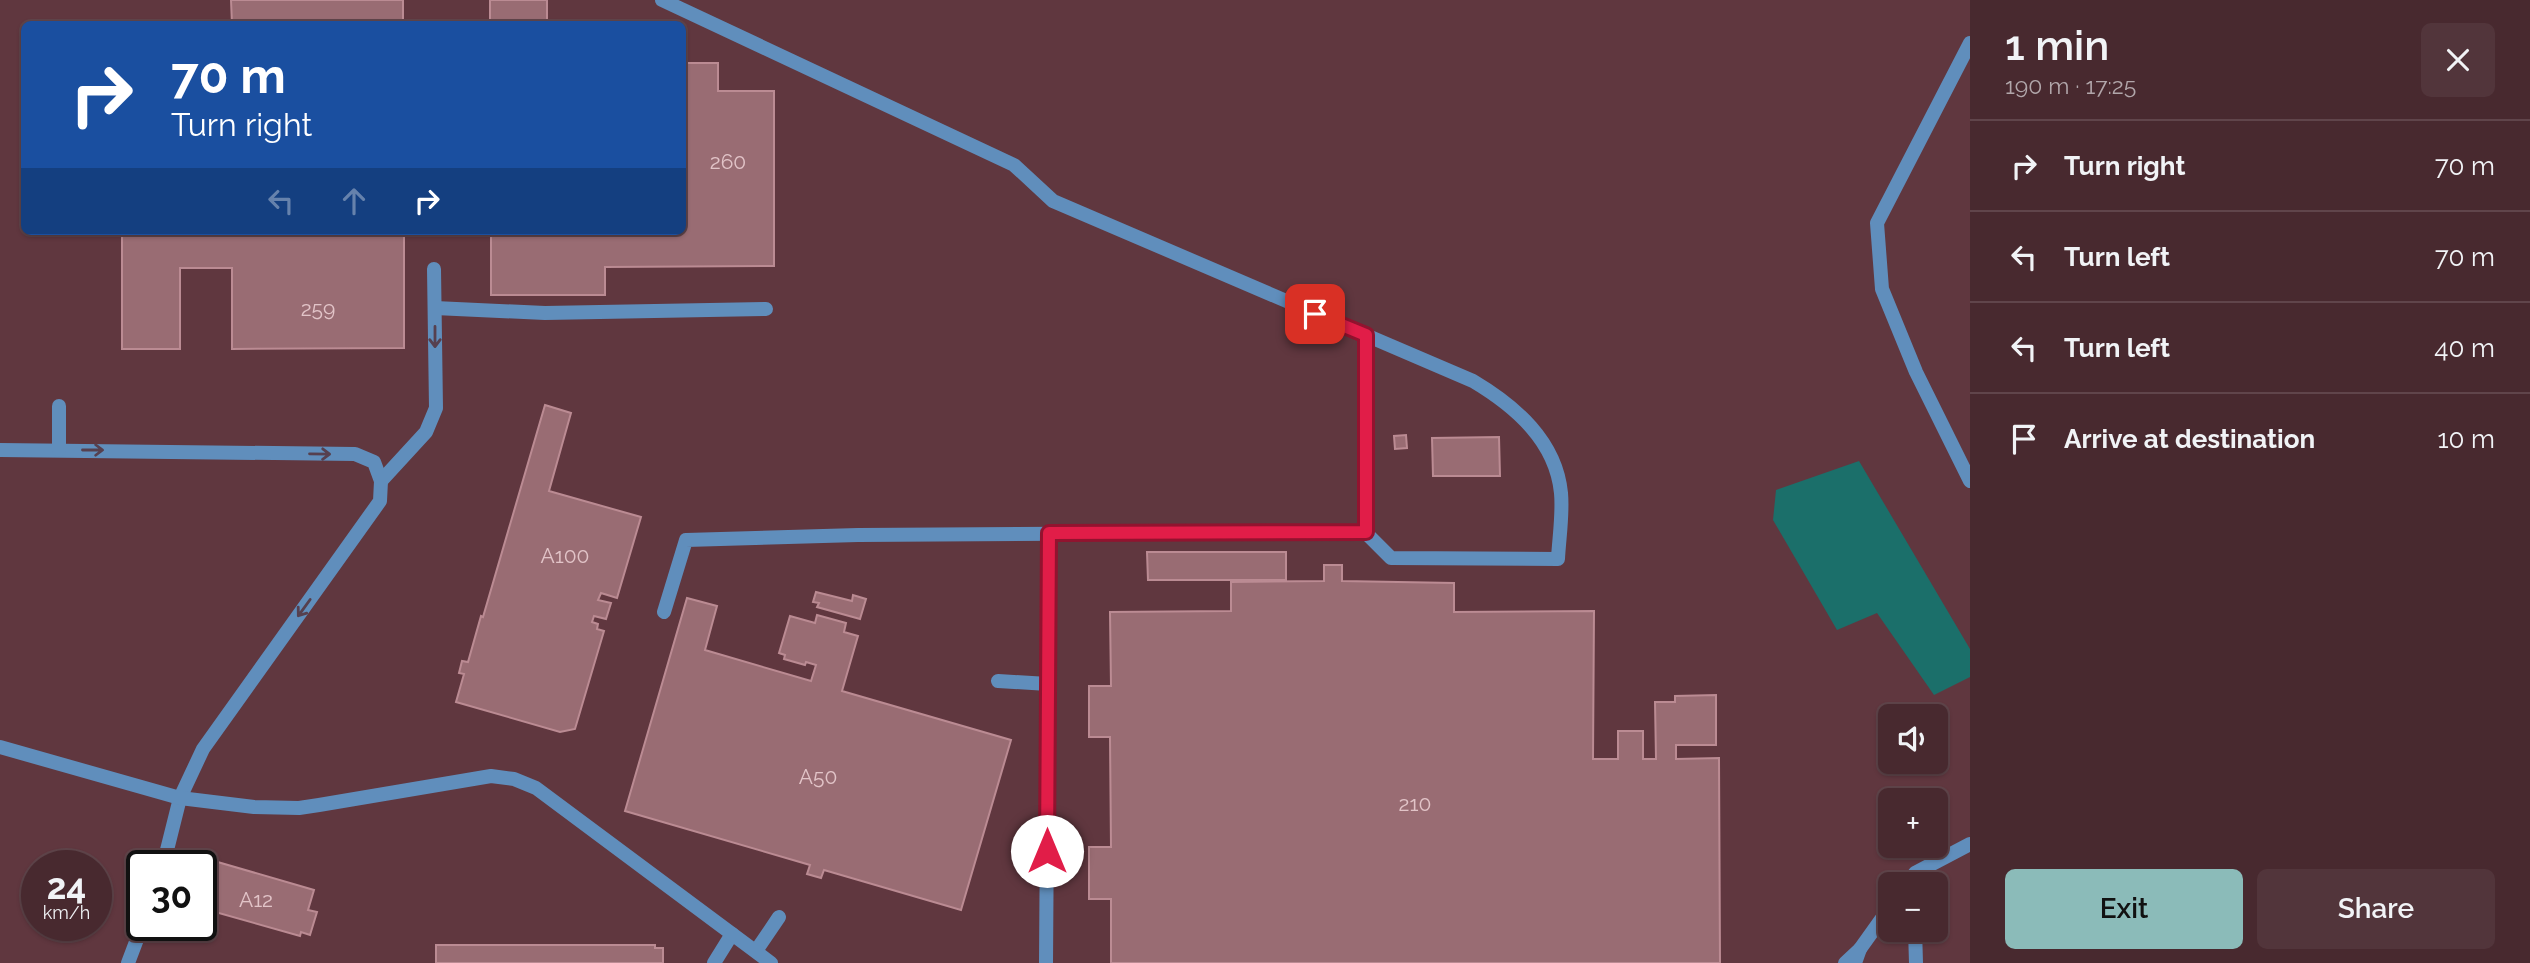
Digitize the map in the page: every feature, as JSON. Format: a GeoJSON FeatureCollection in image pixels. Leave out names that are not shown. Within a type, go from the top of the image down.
{"type":"FeatureCollection","features":[{"type":"Feature","properties":{"kind":"street"},"geometry":{"type":"LineString","coordinates":[[662,0],[1014,165],[1053,201],[1366,335],[1473,381],[1504,399],[1537,432],[1553,464],[1561,492],[1558,559],[1391,558],[1366,532],[1366,335]]}},
{"type":"Feature","properties":{"kind":"street"},"geometry":{"type":"LineString","coordinates":[[1970,43],[1877,223],[1882,289],[1916,372],[1970,481]]}},
{"type":"Feature","properties":{"kind":"street"},"geometry":{"type":"LineString","coordinates":[[381,481],[426,432],[436,408],[434,269]]}},
{"type":"Feature","properties":{"kind":"street"},"geometry":{"type":"LineString","coordinates":[[435,308],[545,313],[766,309]]}},
{"type":"Feature","properties":{"kind":"street"},"geometry":{"type":"LineString","coordinates":[[59,450],[60,406]]}},
{"type":"Feature","properties":{"kind":"street"},"geometry":{"type":"LineString","coordinates":[[0,450],[355,454],[374,462],[381,481],[380,501],[202,749],[180,798],[167,850]]}},
{"type":"Feature","properties":{"kind":"street"},"geometry":{"type":"LineString","coordinates":[[664,612],[686,540],[1049,533],[1366,532]]}},
{"type":"Feature","properties":{"kind":"street"},"geometry":{"type":"LineString","coordinates":[[1046,963],[1049,533]]}},
{"type":"Feature","properties":{"kind":"street"},"geometry":{"type":"LineString","coordinates":[[998,681],[1048,684]]}},
{"type":"Feature","properties":{"kind":"street"},"geometry":{"type":"LineString","coordinates":[[0,747],[180,798],[226,805],[299,808],[491,776],[514,779],[536,788],[771,963]]}},
{"type":"Feature","properties":{"kind":"street"},"geometry":{"type":"LineString","coordinates":[[1926,872],[1970,844]]}},
{"type":"Feature","properties":{"kind":"street"},"geometry":{"type":"LineString","coordinates":[[756,951],[779,917]]}},
{"type":"Feature","properties":{"kind":"street"},"geometry":{"type":"LineString","coordinates":[[1845,963],[1857,956],[1878,925]]}},
{"type":"Feature","properties":{"kind":"street"},"geometry":{"type":"LineString","coordinates":[[714,963],[732,934]]}},
{"type":"Feature","properties":{"kind":"street"},"geometry":{"type":"LineString","coordinates":[[128,963],[136,941]]}},
{"type":"Feature","properties":{"kind":"street"},"geometry":{"type":"LineString","coordinates":[[1915,942],[1916,963]]}},
{"type":"Feature","properties":{"kind":"water"},"geometry":{"type":"Polygon","coordinates":[[[1859,461],[1970,649],[1970,677],[1934,695],[1877,613],[1837,630],[1773,520],[1776,490],[1859,461]]]}},
{"type":"Feature","properties":{"kind":"building"},"geometry":{"type":"Polygon","coordinates":[[[231,0],[403,0],[403,21],[232,21],[231,0]]]}},
{"type":"Feature","properties":{"kind":"building"},"geometry":{"type":"Polygon","coordinates":[[[490,0],[547,0],[547,21],[490,21],[490,0]]]}},
{"type":"Feature","properties":{"kind":"building"},"geometry":{"type":"Polygon","coordinates":[[[686,63],[718,63],[718,91],[774,91],[774,266],[605,267],[605,295],[491,295],[491,235],[686,235],[686,63]]]}},
{"type":"Feature","properties":{"kind":"building"},"geometry":{"type":"Polygon","coordinates":[[[122,235],[404,235],[404,348],[232,349],[232,268],[180,268],[180,349],[122,349],[122,235]]]}},
{"type":"Feature","properties":{"kind":"building"},"geometry":{"type":"Polygon","coordinates":[[[545,405],[571,413],[549,491],[641,517],[617,598],[601,593],[598,600],[611,603],[606,619],[594,616],[592,622],[598,624],[597,629],[604,631],[575,729],[560,732],[456,702],[464,674],[459,673],[462,661],[468,662],[481,616],[483,617],[545,405]]]}},
{"type":"Feature","properties":{"kind":"building"},"geometry":{"type":"Polygon","coordinates":[[[1406,435],[1407,448],[1395,449],[1394,436],[1406,435]]]}},
{"type":"Feature","properties":{"kind":"building"},"geometry":{"type":"Polygon","coordinates":[[[1499,437],[1500,476],[1433,476],[1432,438],[1499,437]]]}},
{"type":"Feature","properties":{"kind":"building"},"geometry":{"type":"Polygon","coordinates":[[[1147,552],[1286,552],[1286,580],[1148,580],[1147,552]]]}},
{"type":"Feature","properties":{"kind":"building"},"geometry":{"type":"Polygon","coordinates":[[[1324,565],[1342,565],[1342,581],[1454,583],[1454,612],[1594,611],[1593,759],[1618,759],[1618,731],[1643,731],[1643,759],[1656,759],[1655,702],[1675,702],[1675,696],[1716,695],[1716,745],[1676,745],[1676,759],[1719,758],[1720,963],[1111,963],[1111,899],[1089,899],[1089,847],[1111,847],[1110,737],[1089,737],[1089,686],[1111,686],[1110,612],[1231,611],[1231,582],[1324,581],[1324,565]]]}},
{"type":"Feature","properties":{"kind":"building"},"geometry":{"type":"Polygon","coordinates":[[[816,592],[852,601],[853,595],[866,599],[860,619],[817,607],[819,603],[813,602],[816,592]]]}},
{"type":"Feature","properties":{"kind":"building"},"geometry":{"type":"Polygon","coordinates":[[[687,598],[717,606],[705,650],[811,681],[816,665],[784,659],[785,655],[779,653],[790,616],[815,623],[817,615],[846,623],[844,632],[858,636],[842,691],[1011,740],[961,910],[824,870],[821,878],[807,874],[810,865],[625,811],[687,598]]]}},
{"type":"Feature","properties":{"kind":"building"},"geometry":{"type":"Polygon","coordinates":[[[217,862],[314,890],[308,910],[317,912],[310,935],[301,932],[300,936],[217,913],[217,862]]]}},
{"type":"Feature","properties":{"kind":"building"},"geometry":{"type":"Polygon","coordinates":[[[436,945],[655,945],[655,948],[663,948],[663,963],[436,963],[436,945]]]}},
{"type":"Feature","properties":{"kind":"route"},"geometry":{"type":"LineString","coordinates":[[1047,851],[1049,533],[1366,532],[1366,335],[1315,314]]}}]}
